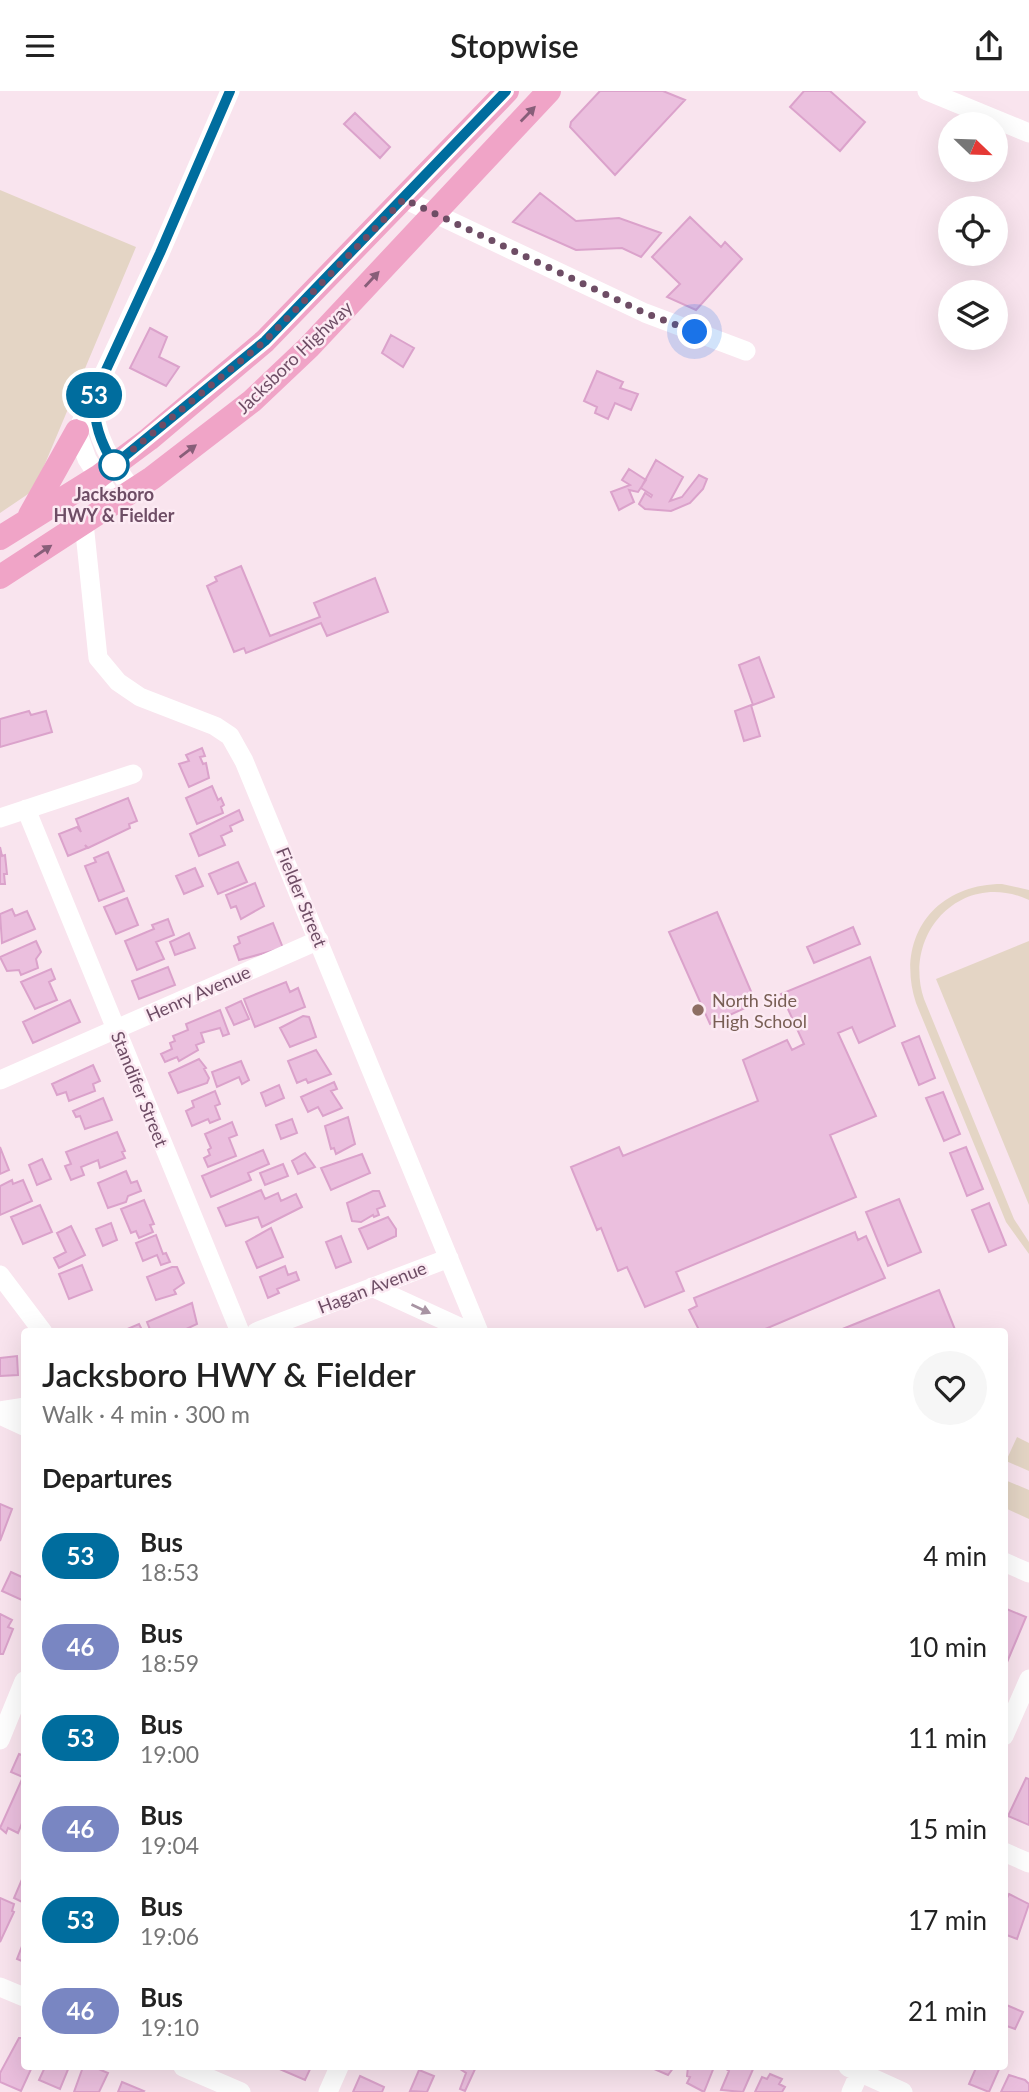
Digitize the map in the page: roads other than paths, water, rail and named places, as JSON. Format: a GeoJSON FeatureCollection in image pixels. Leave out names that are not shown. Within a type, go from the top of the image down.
{"type":"FeatureCollection","features":[{"type":"Feature","properties":{"kind":"main road","name":"Jacksboro Highway"},"geometry":{"type":"LineString","coordinates":[[0,538],[106,471],[265,341],[506,91]]}},
{"type":"Feature","properties":{"kind":"main road","name":"Jacksboro Highway"},"geometry":{"type":"LineString","coordinates":[[0,577],[124,497],[252,401],[309,347],[433,212],[550,91]]}},
{"type":"Feature","properties":{"kind":"main road"},"geometry":{"type":"LineString","coordinates":[[24,523],[41,500],[77,431]]}},
{"type":"Feature","properties":{"kind":"street"},"geometry":{"type":"LineString","coordinates":[[106,471],[87,459],[77,431],[160,253],[230,91]]}},
{"type":"Feature","properties":{"kind":"street"},"geometry":{"type":"LineString","coordinates":[[927,91],[1029,133]]}},
{"type":"Feature","properties":{"kind":"street"},"geometry":{"type":"LineString","coordinates":[[404,199],[645,313],[746,351]]}},
{"type":"Feature","properties":{"kind":"street"},"geometry":{"type":"LineString","coordinates":[[94,396],[94,420],[106,471],[124,497]]}},
{"type":"Feature","properties":{"kind":"street","name":"Fielder Street"},"geometry":{"type":"LineString","coordinates":[[84,523],[98,658],[118,682],[140,697],[215,726],[230,736],[258,790],[477,1328]]}},
{"type":"Feature","properties":{"kind":"street"},"geometry":{"type":"LineString","coordinates":[[0,818],[133,774]]}},
{"type":"Feature","properties":{"kind":"street","name":"Standifer Street"},"geometry":{"type":"LineString","coordinates":[[26,809],[238,1328]]}},
{"type":"Feature","properties":{"kind":"street","name":"Henry Avenue"},"geometry":{"type":"LineString","coordinates":[[0,1080],[319,940]]}},
{"type":"Feature","properties":{"kind":"street","name":"Hagan Avenue"},"geometry":{"type":"LineString","coordinates":[[266,1328],[449,1258]]}},
{"type":"Feature","properties":{"kind":"street"},"geometry":{"type":"LineString","coordinates":[[0,1275],[40,1328]]}},
{"type":"Feature","properties":{"kind":"street"},"geometry":{"type":"LineString","coordinates":[[372,1287],[461,1328]]}},
{"type":"Feature","properties":{"kind":"street"},"geometry":{"type":"LineString","coordinates":[[0,1413],[21,1408]]}},
{"type":"Feature","properties":{"kind":"street"},"geometry":{"type":"LineString","coordinates":[[0,1413],[21,1424]]}},
{"type":"Feature","properties":{"kind":"street"},"geometry":{"type":"LineString","coordinates":[[1008,1564],[1029,1573]]}},
{"type":"Feature","properties":{"kind":"street"},"geometry":{"type":"LineString","coordinates":[[1008,1727],[1029,1679]]}},
{"type":"Feature","properties":{"kind":"street"},"geometry":{"type":"LineString","coordinates":[[0,1739],[21,1688]]}},
{"type":"Feature","properties":{"kind":"street"},"geometry":{"type":"LineString","coordinates":[[1008,1854],[1029,1863]]}},
{"type":"Feature","properties":{"kind":"street"},"geometry":{"type":"LineString","coordinates":[[0,1987],[21,1996]]}},
{"type":"Feature","properties":{"kind":"street"},"geometry":{"type":"LineString","coordinates":[[190,2070],[241,2092]]}},
{"type":"Feature","properties":{"kind":"street"},"geometry":{"type":"LineString","coordinates":[[328,2092],[338,2070]]}},
{"type":"Feature","properties":{"kind":"street"},"geometry":{"type":"LineString","coordinates":[[851,2092],[856,2070]]}},
{"type":"Feature","properties":{"kind":"street"},"geometry":{"type":"LineString","coordinates":[[860,2070],[904,2092]]}},
{"type":"Feature","properties":{"kind":"place","name":"Jacksboro HWY & Fielder"},"geometry":{"type":"Point","coordinates":[114,465]}},
{"type":"Feature","properties":{"kind":"place","name":"North Side High School"},"geometry":{"type":"Point","coordinates":[698,1010]}}]}
